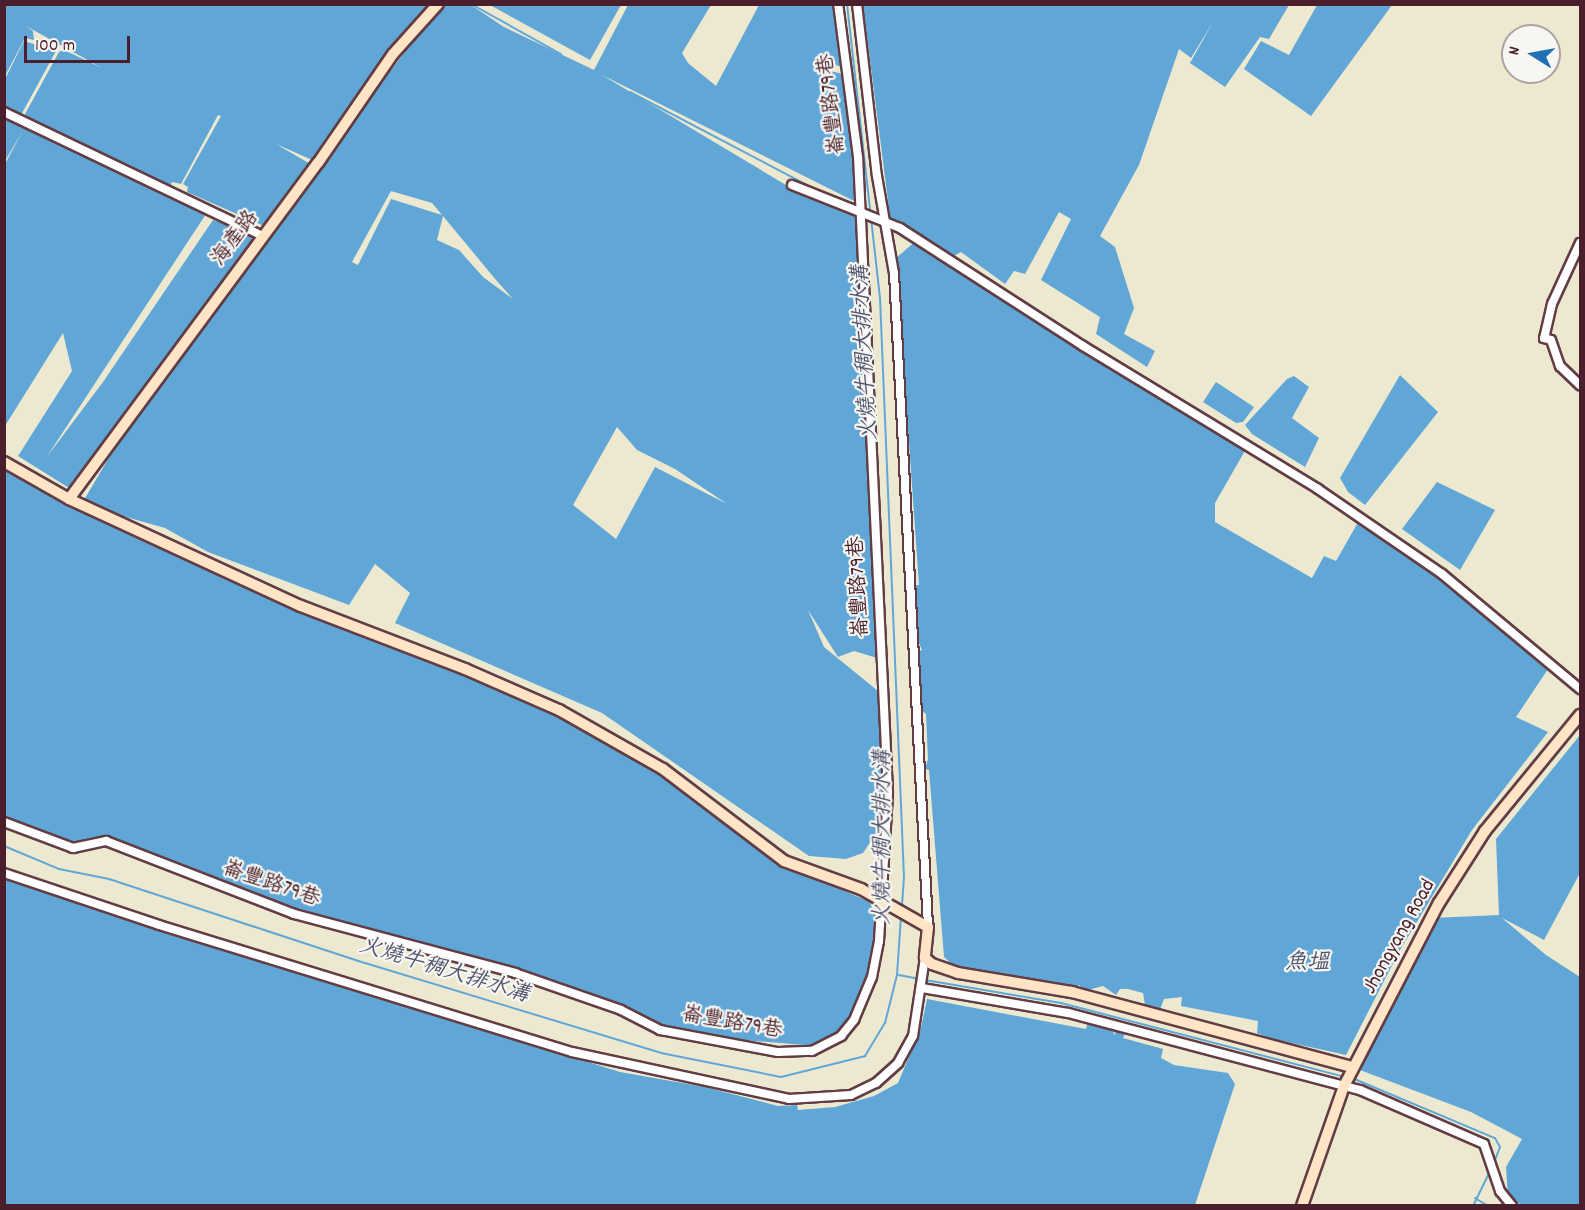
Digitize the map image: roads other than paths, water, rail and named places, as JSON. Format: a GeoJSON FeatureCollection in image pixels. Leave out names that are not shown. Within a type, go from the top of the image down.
{"type":"FeatureCollection","features":[{"type":"Feature","properties":{"kind":"street","name":"海產路"},"geometry":{"type":"LineString","coordinates":[[69,499],[263,236],[393,54],[438,4]]}},
{"type":"Feature","properties":{"kind":"street","name":"崙豐路79巷"},"geometry":{"type":"LineString","coordinates":[[4,822],[73,848],[106,842],[294,914],[515,973],[621,1010],[660,1029],[778,1052],[813,1051],[827,1046],[854,1020],[872,977],[880,902],[888,780],[858,157],[838,4]]}},
{"type":"Feature","properties":{"kind":"street"},"geometry":{"type":"LineString","coordinates":[[4,873],[159,925],[572,1052],[789,1099],[851,1095],[876,1083],[898,1063],[913,1036],[922,988],[928,927],[899,342],[886,221],[857,4]]}},
{"type":"Feature","properties":{"kind":"street"},"geometry":{"type":"LineString","coordinates":[[4,112],[263,236]]}},
{"type":"Feature","properties":{"kind":"street"},"geometry":{"type":"LineString","coordinates":[[792,185],[886,221],[1318,489],[1442,574],[1581,689]]}},
{"type":"Feature","properties":{"kind":"street"},"geometry":{"type":"LineString","coordinates":[[1581,243],[1554,297],[1544,338],[1551,340],[1560,366],[1581,385]]}},
{"type":"Feature","properties":{"kind":"street"},"geometry":{"type":"LineString","coordinates":[[4,462],[69,499],[301,606],[465,669],[559,710],[663,769],[784,861],[861,889],[880,902],[928,927]]}},
{"type":"Feature","properties":{"kind":"street","name":"Jhongyang Road"},"geometry":{"type":"LineString","coordinates":[[1302,1206],[1352,1067],[1439,903],[1485,831],[1581,715]]}},
{"type":"Feature","properties":{"kind":"street"},"geometry":{"type":"LineString","coordinates":[[925,958],[958,973],[1072,992],[1352,1067]]}},
{"type":"Feature","properties":{"kind":"street"},"geometry":{"type":"LineString","coordinates":[[922,988],[1068,1012],[1344,1086],[1485,1144],[1500,1191],[1512,1206]]}},
{"type":"Feature","properties":{"kind":"water"},"geometry":{"type":"Polygon","coordinates":[[[4,5],[438,5],[398,50],[319,163],[276,144],[312,165],[264,226],[187,192],[188,187],[183,184],[221,116],[218,115],[181,184],[172,182],[169,190],[208,211],[46,458],[103,382],[213,220],[263,236],[316,170],[440,5],[471,5],[504,27],[594,70],[628,5],[711,5],[682,53],[688,63],[716,86],[759,5],[834,5],[841,67],[828,62],[817,85],[826,70],[843,74],[860,204],[602,75],[786,185],[856,210],[877,658],[854,651],[838,657],[808,610],[824,647],[878,691],[880,721],[885,723],[881,826],[863,853],[846,859],[809,856],[602,713],[395,623],[410,593],[375,564],[349,605],[208,552],[165,528],[87,506],[284,598],[432,656],[650,757],[803,873],[870,902],[879,928],[870,989],[853,1021],[816,1046],[719,1038],[659,1027],[620,1006],[537,977],[306,914],[108,839],[75,843],[5,818],[5,466],[81,505],[133,417],[77,493],[18,456],[72,371],[63,333],[5,426],[5,164],[22,132],[5,161],[5,116],[25,128],[29,121],[25,114],[59,52],[64,50],[102,68],[26,26],[33,31],[34,40],[25,38],[5,76],[4,5]],[[391,191],[352,262],[358,265],[391,199],[442,215],[432,203],[391,191]],[[443,216],[437,240],[459,250],[483,277],[513,299],[443,216]],[[617,427],[573,505],[616,539],[655,467],[727,504],[675,469],[637,450],[617,427]]]}},
{"type":"Feature","properties":{"kind":"water"},"geometry":{"type":"Polygon","coordinates":[[[490,5],[621,5],[590,60],[490,5]]]}},
{"type":"Feature","properties":{"kind":"water"},"geometry":{"type":"Polygon","coordinates":[[[863,5],[1289,5],[1269,39],[1260,37],[1225,87],[1190,63],[1213,22],[1191,58],[1179,49],[1139,165],[1100,236],[1115,247],[1134,308],[1124,334],[1155,351],[1147,367],[1096,334],[1100,317],[1041,280],[1071,219],[1059,212],[1025,274],[1014,271],[1005,284],[961,252],[950,258],[891,224],[863,5]]]}},
{"type":"Feature","properties":{"kind":"water"},"geometry":{"type":"Polygon","coordinates":[[[1317,5],[1392,5],[1311,116],[1244,69],[1261,41],[1289,55],[1317,5]]]}},
{"type":"Feature","properties":{"kind":"water"},"geometry":{"type":"Polygon","coordinates":[[[24,41],[56,51],[20,117],[5,110],[5,79],[24,41]]]}},
{"type":"Feature","properties":{"kind":"water","name":"魚塭"},"geometry":{"type":"Polygon","coordinates":[[[917,240],[1131,370],[1128,380],[1170,404],[1177,400],[1250,442],[1215,503],[1215,522],[1312,578],[1324,556],[1336,561],[1361,517],[1428,561],[1554,660],[1516,717],[1548,732],[1472,830],[1400,950],[1346,1055],[1269,1038],[1257,1033],[1258,1021],[1181,1006],[1182,997],[1164,999],[1159,1012],[1145,1005],[1143,993],[1128,989],[1120,989],[1116,995],[1103,986],[1084,991],[1079,985],[1075,988],[955,967],[944,957],[929,770],[925,769],[928,759],[926,714],[921,710],[918,651],[922,650],[918,641],[914,585],[919,585],[896,258],[917,240]]]}},
{"type":"Feature","properties":{"kind":"water"},"geometry":{"type":"Polygon","coordinates":[[[1400,375],[1438,412],[1365,505],[1348,492],[1340,478],[1400,375]]]}},
{"type":"Feature","properties":{"kind":"water"},"geometry":{"type":"Polygon","coordinates":[[[1294,376],[1309,387],[1292,418],[1319,438],[1305,467],[1252,434],[1245,425],[1287,379],[1294,376]]]}},
{"type":"Feature","properties":{"kind":"water"},"geometry":{"type":"Polygon","coordinates":[[[1216,382],[1254,407],[1243,422],[1236,423],[1203,402],[1216,382]]]}},
{"type":"Feature","properties":{"kind":"water"},"geometry":{"type":"Polygon","coordinates":[[[1437,482],[1495,510],[1460,570],[1402,529],[1437,482]]]}},
{"type":"Feature","properties":{"kind":"water"},"geometry":{"type":"Polygon","coordinates":[[[1580,735],[1580,873],[1544,940],[1502,918],[1546,955],[1580,977],[1580,1205],[1522,1205],[1508,1198],[1506,1167],[1522,1139],[1471,1112],[1352,1067],[1433,918],[1499,915],[1496,839],[1580,735]]]}},
{"type":"Feature","properties":{"kind":"water"},"geometry":{"type":"Polygon","coordinates":[[[5,878],[620,1072],[705,1087],[778,1106],[797,1105],[798,1110],[835,1107],[874,1096],[898,1083],[921,1028],[927,999],[1086,1029],[1088,1022],[1113,1028],[1114,1036],[1116,1029],[1126,1031],[1123,1038],[1163,1049],[1161,1058],[1174,1065],[1228,1073],[1235,1084],[1195,1205],[5,1206],[5,878]]]}},
{"type":"Feature","properties":{"kind":"waterway"},"geometry":{"type":"LineString","coordinates":[[471,4],[561,54]]}},
{"type":"Feature","properties":{"kind":"waterway","name":"火燒牛稠大排水溝"},"geometry":{"type":"LineString","coordinates":[[847,4],[880,298],[904,877],[902,908]]}},
{"type":"Feature","properties":{"kind":"waterway"},"geometry":{"type":"LineString","coordinates":[[630,92],[824,194]]}},
{"type":"Feature","properties":{"kind":"waterway"},"geometry":{"type":"LineString","coordinates":[[845,202],[858,204]]}},
{"type":"Feature","properties":{"kind":"waterway","name":"火燒牛稠大排水溝"},"geometry":{"type":"LineString","coordinates":[[4,846],[59,869],[109,879],[365,963],[661,1053],[781,1077],[865,1056],[885,1023],[897,975],[901,917]]}},
{"type":"Feature","properties":{"kind":"waterway"},"geometry":{"type":"LineString","coordinates":[[899,975],[920,979]]}},
{"type":"Feature","properties":{"kind":"waterway"},"geometry":{"type":"LineString","coordinates":[[925,980],[1061,1003],[1346,1077]]}},
{"type":"Feature","properties":{"kind":"waterway"},"geometry":{"type":"LineString","coordinates":[[1352,1078],[1495,1138],[1500,1147],[1494,1163]]}},
{"type":"Feature","properties":{"kind":"waterway"},"geometry":{"type":"LineString","coordinates":[[1473,1206],[1490,1171]]}},
{"type":"Feature","properties":{"kind":"waterway"},"geometry":{"type":"LineString","coordinates":[[1475,1198],[1488,1206]]}}]}
